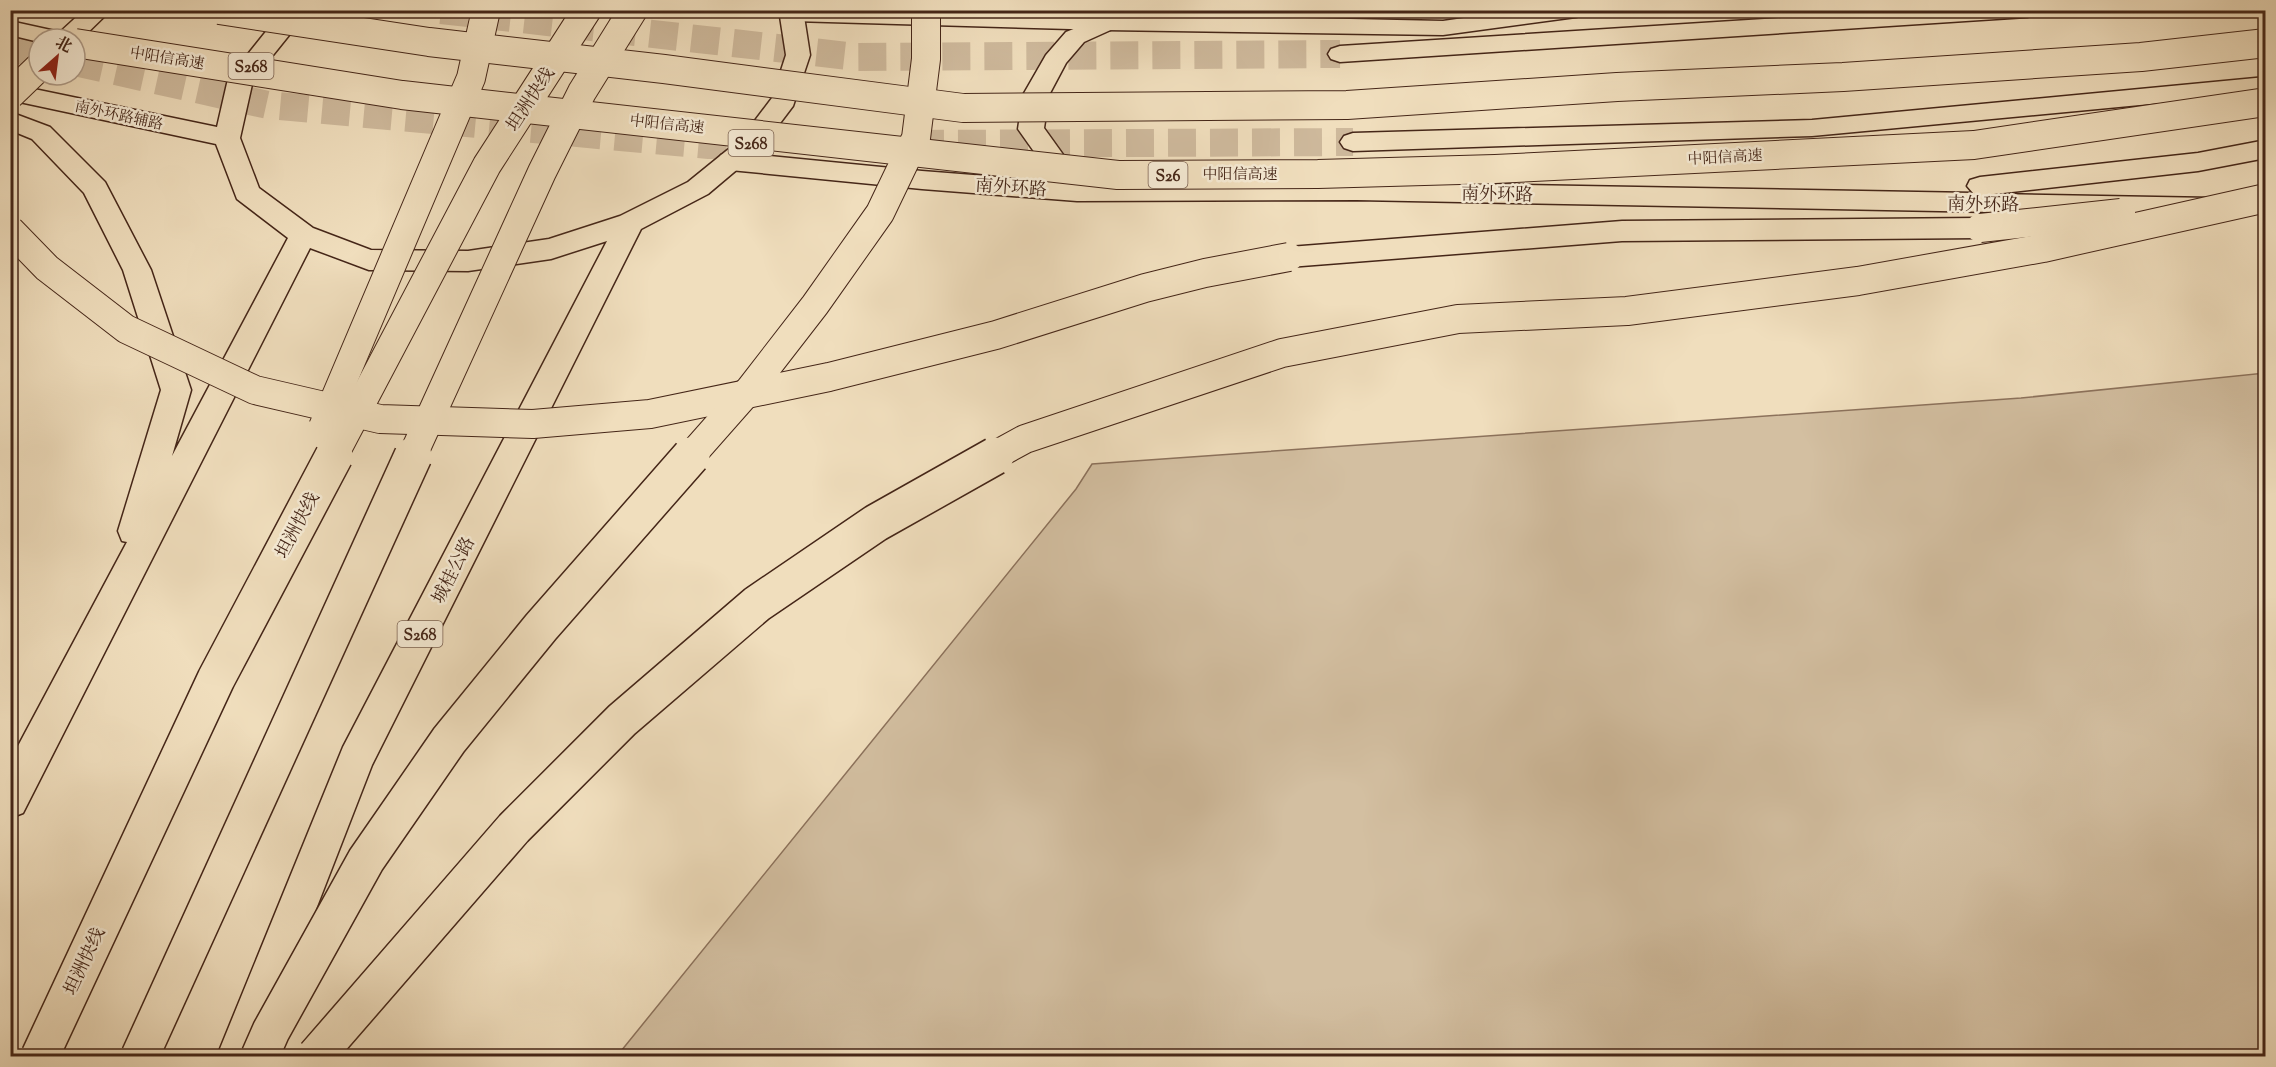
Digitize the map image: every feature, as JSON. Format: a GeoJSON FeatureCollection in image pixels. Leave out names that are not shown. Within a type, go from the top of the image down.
{"type":"FeatureCollection","features":[{"type":"Feature","properties":{"kind":"main road"},"geometry":{"type":"LineString","coordinates":[[80,27],[99,10]]}},
{"type":"Feature","properties":{"kind":"main road"},"geometry":{"type":"LineString","coordinates":[[219,10],[429,42],[664,69],[963,108],[1347,105],[1617,87],[1842,77],[2141,57],[2265,43]]}},
{"type":"Feature","properties":{"kind":"main road","name":"S268"},"geometry":{"type":"LineString","coordinates":[[303,10],[285,24],[241,79],[227,138],[247,193],[303,235],[369,260],[468,261],[551,249],[630,223],[698,188],[750,145],[784,100],[798,55],[792,12]]}},
{"type":"Feature","properties":{"kind":"main road"},"geometry":{"type":"LineString","coordinates":[[216,679],[471,78],[486,10]]}},
{"type":"Feature","properties":{"kind":"main road","name":"坦洲快线"},"geometry":{"type":"LineString","coordinates":[[40,1056],[216,679],[488,165],[587,10]]}},
{"type":"Feature","properties":{"kind":"main road"},"geometry":{"type":"LineString","coordinates":[[140,1056],[542,172],[582,92],[633,10]]}},
{"type":"Feature","properties":{"kind":"main road"},"geometry":{"type":"LineString","coordinates":[[260,1056],[271,1031],[366,860],[449,740],[542,627],[750,388],[815,305],[880,213],[916,138],[926,59],[927,10]]}},
{"type":"Feature","properties":{"kind":"main road"},"geometry":{"type":"LineString","coordinates":[[792,12],[1106,23],[1443,28],[1576,10]]}},
{"type":"Feature","properties":{"kind":"main road"},"geometry":{"type":"LineString","coordinates":[[1340,54],[2027,10]]}},
{"type":"Feature","properties":{"kind":"main road"},"geometry":{"type":"LineString","coordinates":[[1077,192],[1031,129],[1036,95],[1055,60],[1075,37],[1106,23]]}},
{"type":"Feature","properties":{"kind":"main road"},"geometry":{"type":"LineString","coordinates":[[10,28],[27,32]]}},
{"type":"Feature","properties":{"kind":"main road","name":"中阳信高速"},"geometry":{"type":"LineString","coordinates":[[87,45],[402,95],[1118,175],[1318,174],[1495,169],[1974,145],[2265,102]]}},
{"type":"Feature","properties":{"kind":"main road"},"geometry":{"type":"LineString","coordinates":[[10,94],[27,78]]}},
{"type":"Feature","properties":{"kind":"main road"},"geometry":{"type":"LineString","coordinates":[[1353,142],[1812,128],[2265,86]]}},
{"type":"Feature","properties":{"kind":"main road","name":"南外环路辅路"},"geometry":{"type":"LineString","coordinates":[[10,94],[227,138]]}},
{"type":"Feature","properties":{"kind":"main road"},"geometry":{"type":"LineString","coordinates":[[10,120],[41,133],[96,189],[137,270],[176,390],[112,604]]}},
{"type":"Feature","properties":{"kind":"main road"},"geometry":{"type":"LineString","coordinates":[[1844,202],[2198,162],[2265,149]]}},
{"type":"Feature","properties":{"kind":"main road","name":"南外环路"},"geometry":{"type":"LineString","coordinates":[[730,161],[1077,192],[1369,191],[1844,202],[2265,208]]}},
{"type":"Feature","properties":{"kind":"main road"},"geometry":{"type":"LineString","coordinates":[[10,230],[47,268],[126,330],[255,390],[380,418],[533,424],[650,414],[829,377],[996,335],[1145,288],[1205,273],[1289,257],[1623,231],[1980,228],[2265,197]]}},
{"type":"Feature","properties":{"kind":"main road"},"geometry":{"type":"LineString","coordinates":[[316,1056],[514,828],[622,720],[758,604],[876,523],[1025,439],[1282,353],[1458,319],[1627,311],[1858,280],[2043,248],[2265,197]]}},
{"type":"Feature","properties":{"kind":"main road","name":"城桂公路"},"geometry":{"type":"LineString","coordinates":[[238,1056],[356,759],[630,223]]}},
{"type":"Feature","properties":{"kind":"main road"},"geometry":{"type":"LineString","coordinates":[[10,800],[303,235]]}},
{"type":"Feature","properties":{"kind":"shaded area"},"geometry":{"type":"Polygon","coordinates":[[[2265,373],[2265,1056],[617,1056],[1076,489],[1092,464],[2021,398],[2265,373]]]}},
{"type":"Feature","properties":{"kind":"tunnel"},"geometry":{"type":"LineString","coordinates":[[441,10],[857,57],[1340,54]]}},
{"type":"Feature","properties":{"kind":"tunnel"},"geometry":{"type":"LineString","coordinates":[[10,48],[27,52]]}},
{"type":"Feature","properties":{"kind":"tunnel"},"geometry":{"type":"LineString","coordinates":[[87,65],[268,105],[709,145],[766,144]]}},
{"type":"Feature","properties":{"kind":"tunnel"},"geometry":{"type":"LineString","coordinates":[[916,144],[1353,142]]}}]}
